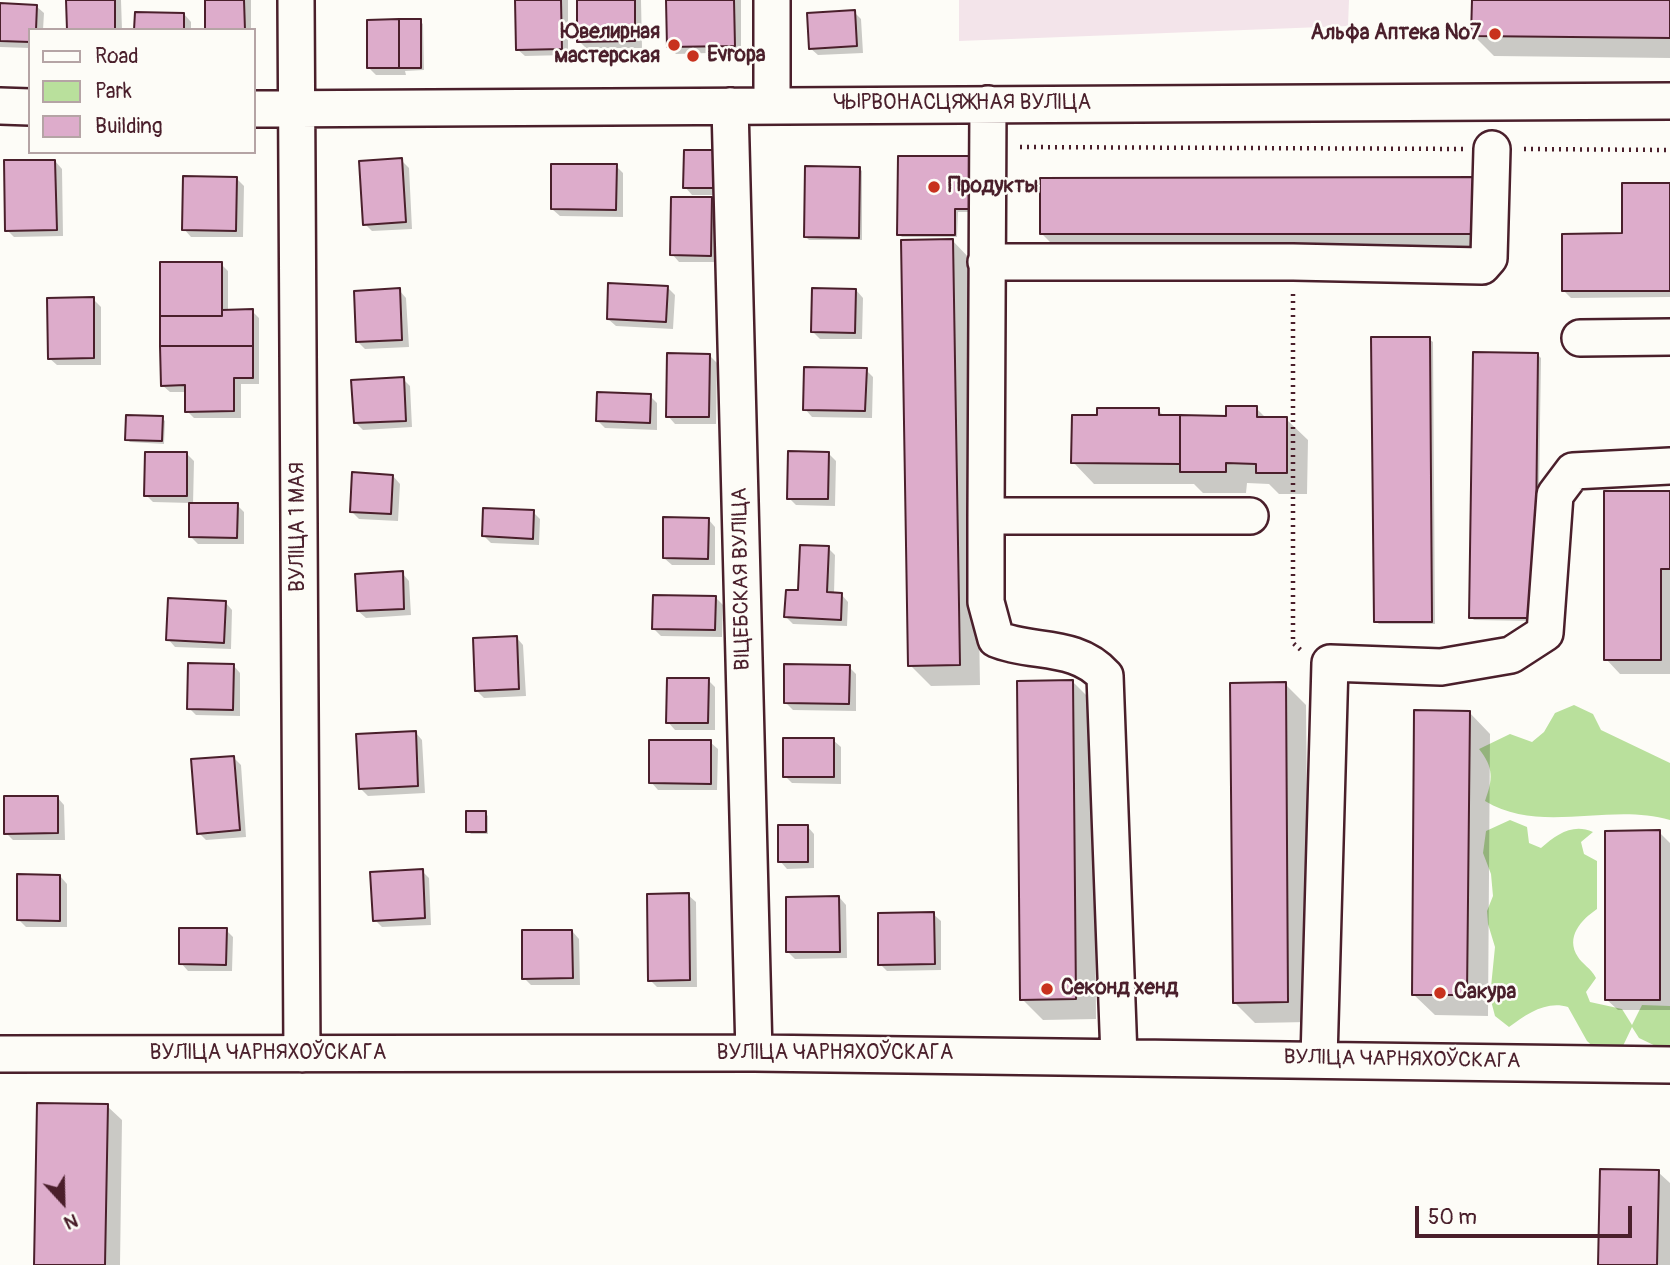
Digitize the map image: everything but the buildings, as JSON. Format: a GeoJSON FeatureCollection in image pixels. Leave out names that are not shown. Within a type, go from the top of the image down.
{"type":"FeatureCollection","features":[{"type":"Feature","properties":{"kind":"street","name":"ВУЛІЦА 1 МАЯ"},"geometry":{"type":"LineString","coordinates":[[296,0],[302,1054]]}},
{"type":"Feature","properties":{"kind":"street"},"geometry":{"type":"LineString","coordinates":[[772,0],[772,105]]}},
{"type":"Feature","properties":{"kind":"street","name":"ЧЫРВОНАСЦЯЖНАЯ ВУЛІЦА"},"geometry":{"type":"LineString","coordinates":[[256,108],[1670,101]]}},
{"type":"Feature","properties":{"kind":"street"},"geometry":{"type":"LineString","coordinates":[[988,104],[986,601],[996,639],[1013,646],[1059,650],[1095,665],[1105,676],[1119,1057]]}},
{"type":"Feature","properties":{"kind":"street"},"geometry":{"type":"LineString","coordinates":[[0,106],[28,107]]}},
{"type":"Feature","properties":{"kind":"street","name":"ВІЦЕБСКАЯ ВУЛІЦА"},"geometry":{"type":"LineString","coordinates":[[730,106],[754,1053]]}},
{"type":"Feature","properties":{"kind":"street"},"geometry":{"type":"LineString","coordinates":[[986,262],[1293,262],[1482,266],[1489,258],[1492,149]]}},
{"type":"Feature","properties":{"kind":"street"},"geometry":{"type":"LineString","coordinates":[[1580,338],[1670,337]]}},
{"type":"Feature","properties":{"kind":"street"},"geometry":{"type":"LineString","coordinates":[[1319,1059],[1330,663],[1441,667],[1511,655],[1545,633],[1555,495],[1573,471],[1670,466]]}},
{"type":"Feature","properties":{"kind":"street"},"geometry":{"type":"LineString","coordinates":[[986,516],[1250,516]]}},
{"type":"Feature","properties":{"kind":"street","name":"ВУЛІЦА ЧАРНЯХОЎСКАГА"},"geometry":{"type":"LineString","coordinates":[[0,1054],[754,1053],[1670,1065]]}},
{"type":"Feature","properties":{"kind":"path"},"geometry":{"type":"LineString","coordinates":[[988,147],[1670,150]]}},
{"type":"Feature","properties":{"kind":"path"},"geometry":{"type":"LineString","coordinates":[[1293,262],[1293,643],[1302,652],[1330,663]]}},
{"type":"Feature","properties":{"kind":"shaded area"},"geometry":{"type":"Polygon","coordinates":[[[959,0],[1349,0],[1348,26],[959,41],[959,0]]]}},
{"type":"Feature","properties":{"kind":"green space"},"geometry":{"type":"Polygon","coordinates":[[[1574,705],[1593,714],[1601,730],[1670,763],[1670,820],[1623,814],[1529,816],[1507,811],[1485,801],[1491,774],[1479,749],[1510,734],[1532,742],[1544,732],[1555,713],[1574,705]]]}},
{"type":"Feature","properties":{"kind":"green space"},"geometry":{"type":"Polygon","coordinates":[[[1510,820],[1527,827],[1529,843],[1541,848],[1553,838],[1572,829],[1593,832],[1581,842],[1584,854],[1597,861],[1597,909],[1585,918],[1574,936],[1573,943],[1578,957],[1596,978],[1586,992],[1590,1002],[1622,1009],[1632,1025],[1642,1005],[1670,1006],[1670,1046],[1664,1050],[1639,1038],[1632,1027],[1622,1048],[1599,1052],[1587,1041],[1568,1007],[1560,1005],[1537,1010],[1509,1027],[1495,1016],[1490,997],[1495,947],[1487,911],[1493,896],[1491,874],[1483,853],[1486,831],[1510,820]]]}},
{"type":"Feature","properties":{"kind":"place","name":"Альфа Аптека №7"},"geometry":{"type":"Point","coordinates":[1495,34]}},
{"type":"Feature","properties":{"kind":"place","name":"Ювелирная мастерская"},"geometry":{"type":"Point","coordinates":[674,45]}},
{"type":"Feature","properties":{"kind":"place","name":"Evropa"},"geometry":{"type":"Point","coordinates":[693,56]}},
{"type":"Feature","properties":{"kind":"place","name":"Продукты"},"geometry":{"type":"Point","coordinates":[934,187]}},
{"type":"Feature","properties":{"kind":"place","name":"Секонд хенд"},"geometry":{"type":"Point","coordinates":[1047,989]}},
{"type":"Feature","properties":{"kind":"place","name":"Сакура"},"geometry":{"type":"Point","coordinates":[1440,993]}}]}
